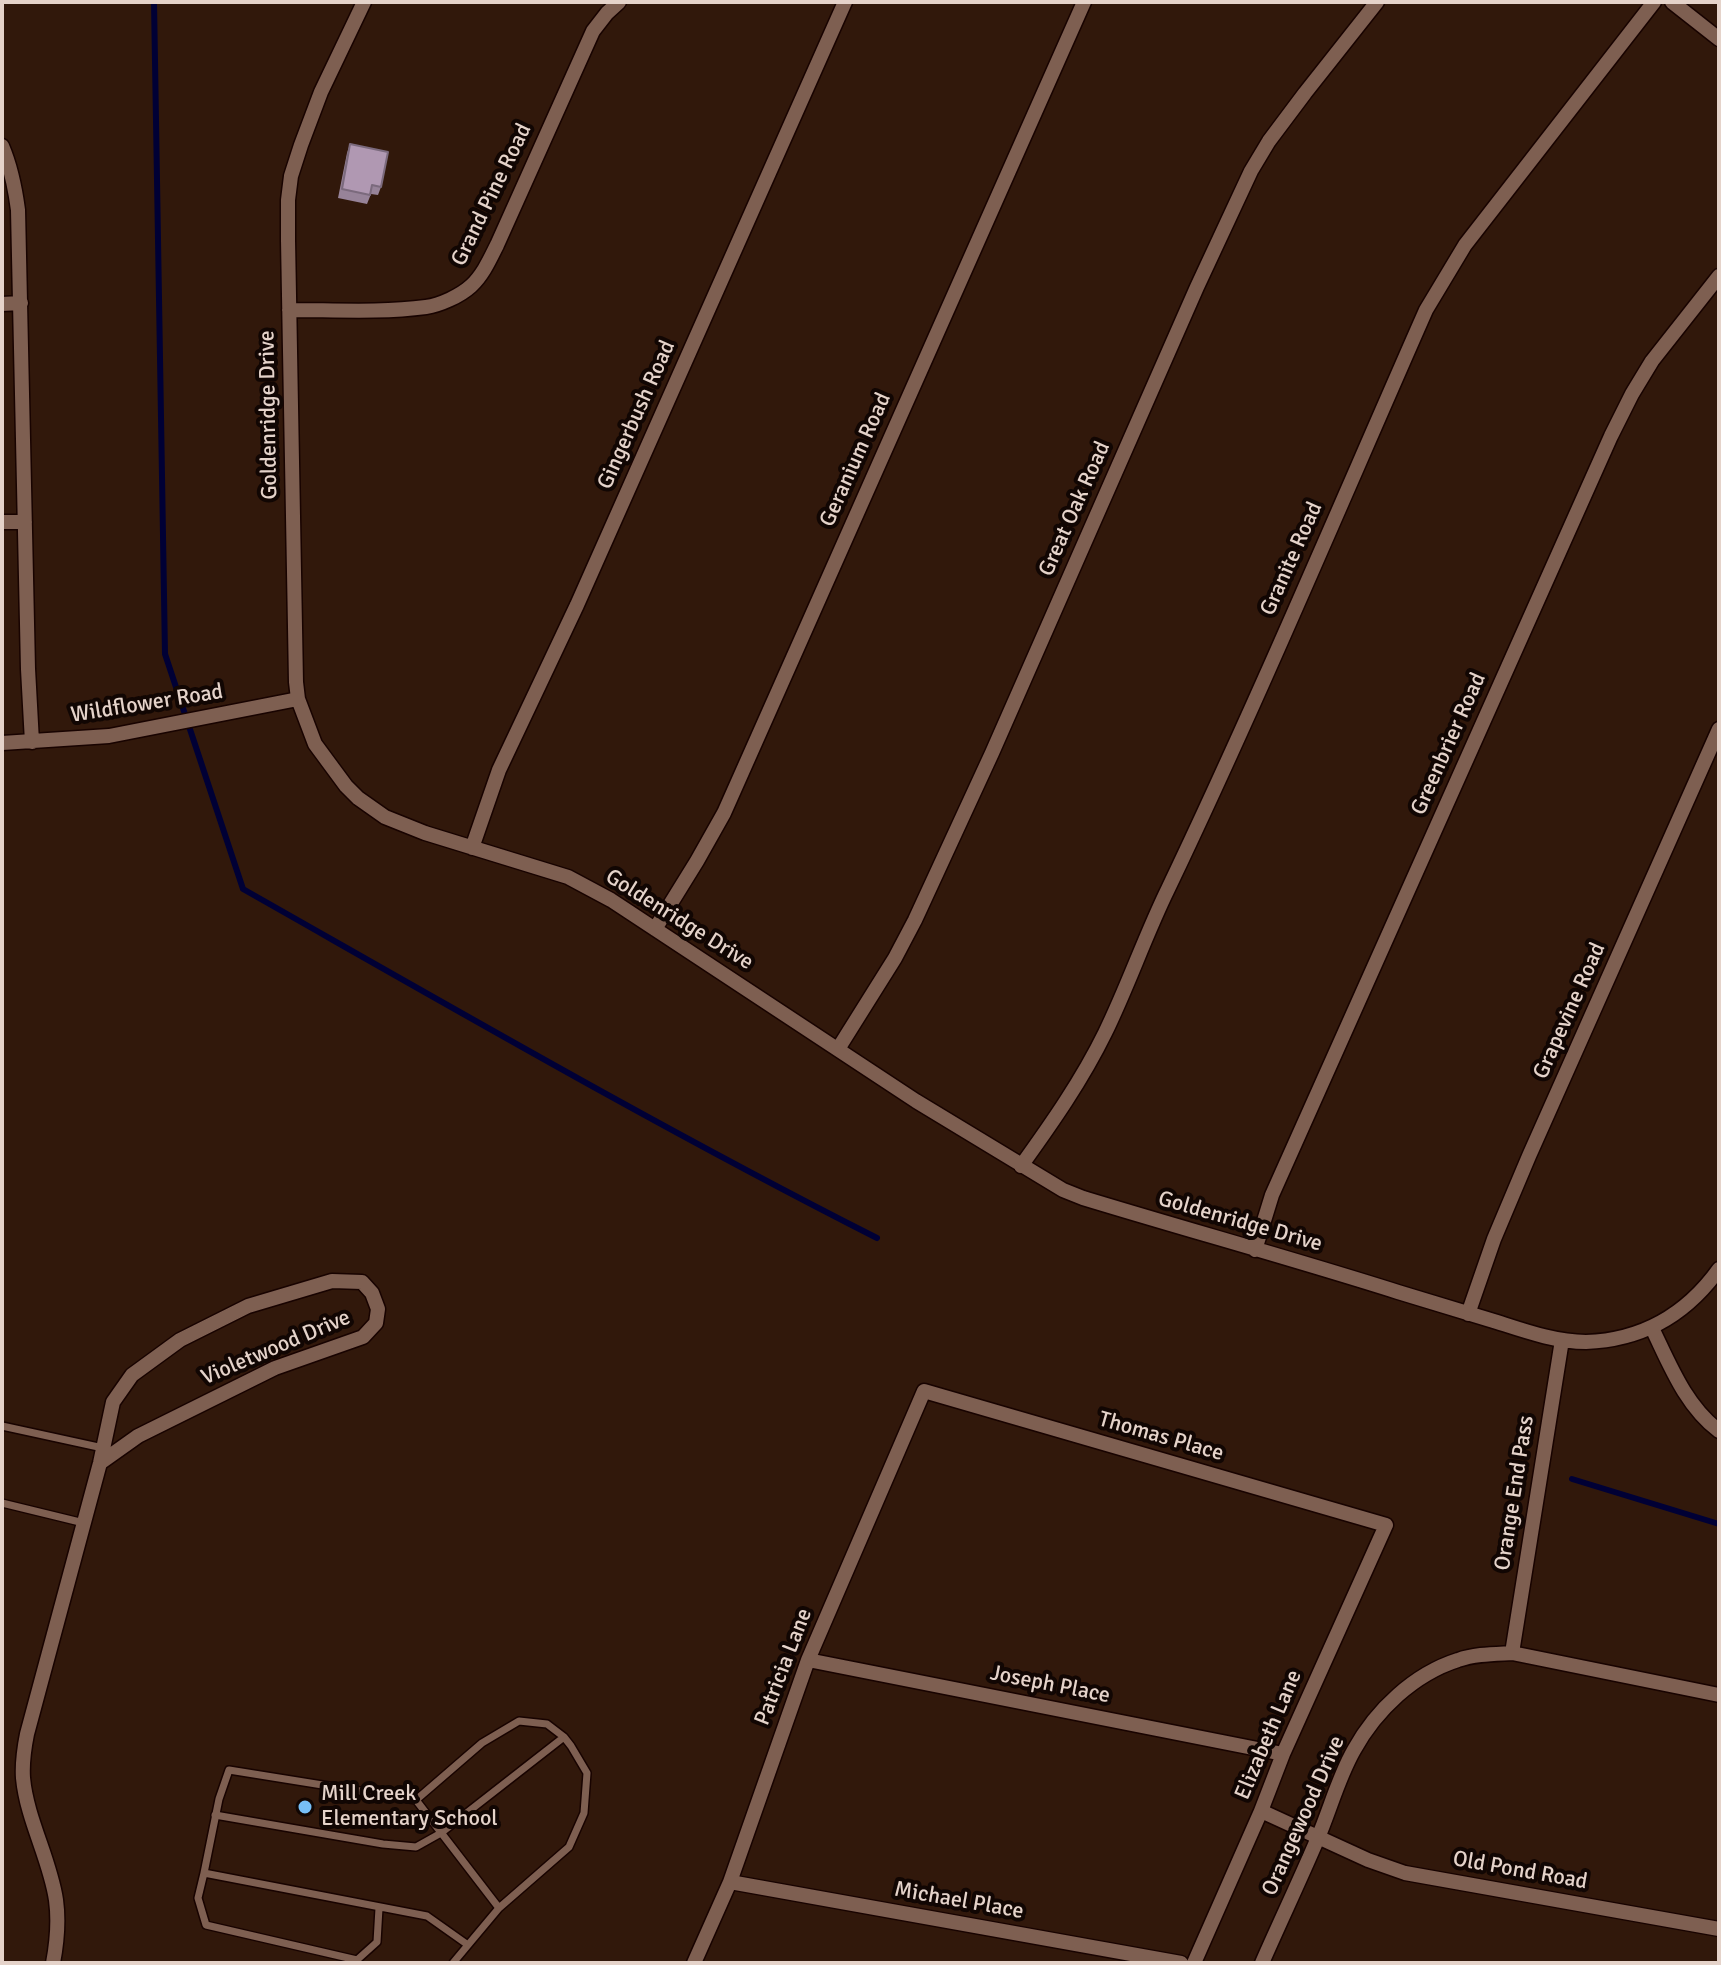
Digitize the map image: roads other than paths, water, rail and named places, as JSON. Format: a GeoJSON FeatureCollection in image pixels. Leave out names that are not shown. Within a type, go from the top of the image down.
{"type":"FeatureCollection","features":[{"type":"Feature","properties":{"kind":"street","name":"Goldenridge Drive"},"geometry":{"type":"LineString","coordinates":[[364,2],[321,92],[291,176],[288,200],[292,534],[298,699],[315,744],[358,798],[385,817],[425,833],[568,877],[611,900],[916,1101],[1021,1166],[1083,1198],[1562,1340],[1585,1342],[1619,1338],[1652,1328],[1676,1315],[1700,1294],[1719,1269]]}},
{"type":"Feature","properties":{"kind":"street","name":"Grand Pine Road"},"geometry":{"type":"LineString","coordinates":[[289,310],[428,306],[442,302],[472,285],[485,269],[497,245],[593,31],[619,2]]}},
{"type":"Feature","properties":{"kind":"street","name":"Gingerbush Road"},"geometry":{"type":"LineString","coordinates":[[472,848],[499,770],[577,605],[845,2]]}},
{"type":"Feature","properties":{"kind":"street","name":"Geranium Road"},"geometry":{"type":"LineString","coordinates":[[655,929],[724,813],[1084,2]]}},
{"type":"Feature","properties":{"kind":"street","name":"Great Oak Road"},"geometry":{"type":"LineString","coordinates":[[838,1049],[915,920],[1251,171],[1269,141],[1377,2]]}},
{"type":"Feature","properties":{"kind":"street","name":"Granite Road"},"geometry":{"type":"LineString","coordinates":[[1021,1166],[1055,1119],[1105,1032],[1426,310],[1465,245],[1654,2]]}},
{"type":"Feature","properties":{"kind":"street"},"geometry":{"type":"LineString","coordinates":[[1672,2],[1719,39]]}},
{"type":"Feature","properties":{"kind":"street"},"geometry":{"type":"LineString","coordinates":[[2,146],[14,179],[18,210],[32,742]]}},
{"type":"Feature","properties":{"kind":"street","name":"Greenbrier Road"},"geometry":{"type":"LineString","coordinates":[[1255,1250],[1272,1195],[1611,436],[1652,361],[1719,276]]}},
{"type":"Feature","properties":{"kind":"street"},"geometry":{"type":"LineString","coordinates":[[2,304],[21,303]]}},
{"type":"Feature","properties":{"kind":"street"},"geometry":{"type":"LineString","coordinates":[[2,522],[25,522]]}},
{"type":"Feature","properties":{"kind":"street","name":"Wildflower Road"},"geometry":{"type":"LineString","coordinates":[[2,743],[122,734],[298,699]]}},
{"type":"Feature","properties":{"kind":"street","name":"Grapevine Road"},"geometry":{"type":"LineString","coordinates":[[1468,1314],[1494,1239],[1529,1156],[1719,729]]}},
{"type":"Feature","properties":{"kind":"street","name":"Violetwood Drive"},"geometry":{"type":"LineString","coordinates":[[53,1963],[58,1936],[56,1899],[27,1802],[23,1758],[113,1402],[132,1375],[180,1340],[248,1306],[332,1281],[362,1282],[372,1293],[378,1309],[376,1323],[363,1337],[261,1375],[138,1436],[100,1463]]}},
{"type":"Feature","properties":{"kind":"street"},"geometry":{"type":"LineString","coordinates":[[1652,1328],[1682,1391],[1706,1421],[1719,1431]]}},
{"type":"Feature","properties":{"kind":"street","name":"Orange End Pass"},"geometry":{"type":"LineString","coordinates":[[1512,1653],[1562,1340]]}},
{"type":"Feature","properties":{"kind":"street","name":"Thomas Place"},"geometry":{"type":"LineString","coordinates":[[924,1391],[1386,1525]]}},
{"type":"Feature","properties":{"kind":"street","name":"Patricia Lane"},"geometry":{"type":"LineString","coordinates":[[694,1963],[730,1882],[808,1660],[924,1391]]}},
{"type":"Feature","properties":{"kind":"street","name":"Elizabeth Lane"},"geometry":{"type":"LineString","coordinates":[[1194,1963],[1386,1525]]}},
{"type":"Feature","properties":{"kind":"street","name":"Orangewood Drive"},"geometry":{"type":"LineString","coordinates":[[1262,1963],[1354,1749],[1372,1723],[1405,1689],[1439,1667],[1483,1654],[1512,1653],[1719,1695]]}},
{"type":"Feature","properties":{"kind":"street","name":"Joseph Place"},"geometry":{"type":"LineString","coordinates":[[808,1660],[1283,1754]]}},
{"type":"Feature","properties":{"kind":"street","name":"Old Pond Road"},"geometry":{"type":"LineString","coordinates":[[1261,1811],[1368,1860],[1405,1873],[1719,1929]]}},
{"type":"Feature","properties":{"kind":"street","name":"Michael Place"},"geometry":{"type":"LineString","coordinates":[[730,1882],[1181,1963]]}},
{"type":"Feature","properties":{"kind":"lane"},"geometry":{"type":"LineString","coordinates":[[2,1426],[103,1448]]}},
{"type":"Feature","properties":{"kind":"lane"},"geometry":{"type":"LineString","coordinates":[[2,1503],[84,1523]]}},
{"type":"Feature","properties":{"kind":"lane"},"geometry":{"type":"LineString","coordinates":[[416,1800],[482,1743],[519,1721],[547,1724],[564,1737],[587,1773],[584,1813],[569,1847],[499,1908],[453,1963]]}},
{"type":"Feature","properties":{"kind":"lane"},"geometry":{"type":"LineString","coordinates":[[215,1815],[416,1847],[441,1833],[564,1737]]}},
{"type":"Feature","properties":{"kind":"lane"},"geometry":{"type":"LineString","coordinates":[[379,1908],[377,1942],[357,1960],[206,1925],[198,1898],[215,1815],[229,1770],[416,1800],[499,1908]]}},
{"type":"Feature","properties":{"kind":"lane"},"geometry":{"type":"LineString","coordinates":[[204,1873],[427,1916],[468,1945]]}},
{"type":"Feature","properties":{"kind":"waterway"},"geometry":{"type":"LineString","coordinates":[[154,2],[165,654],[243,889],[637,1111],[877,1238]]}},
{"type":"Feature","properties":{"kind":"waterway"},"geometry":{"type":"LineString","coordinates":[[1572,1479],[1719,1524]]}},
{"type":"Feature","properties":{"kind":"place","name":"Mill Creek Elementary School"},"geometry":{"type":"Point","coordinates":[305,1807]}}]}
